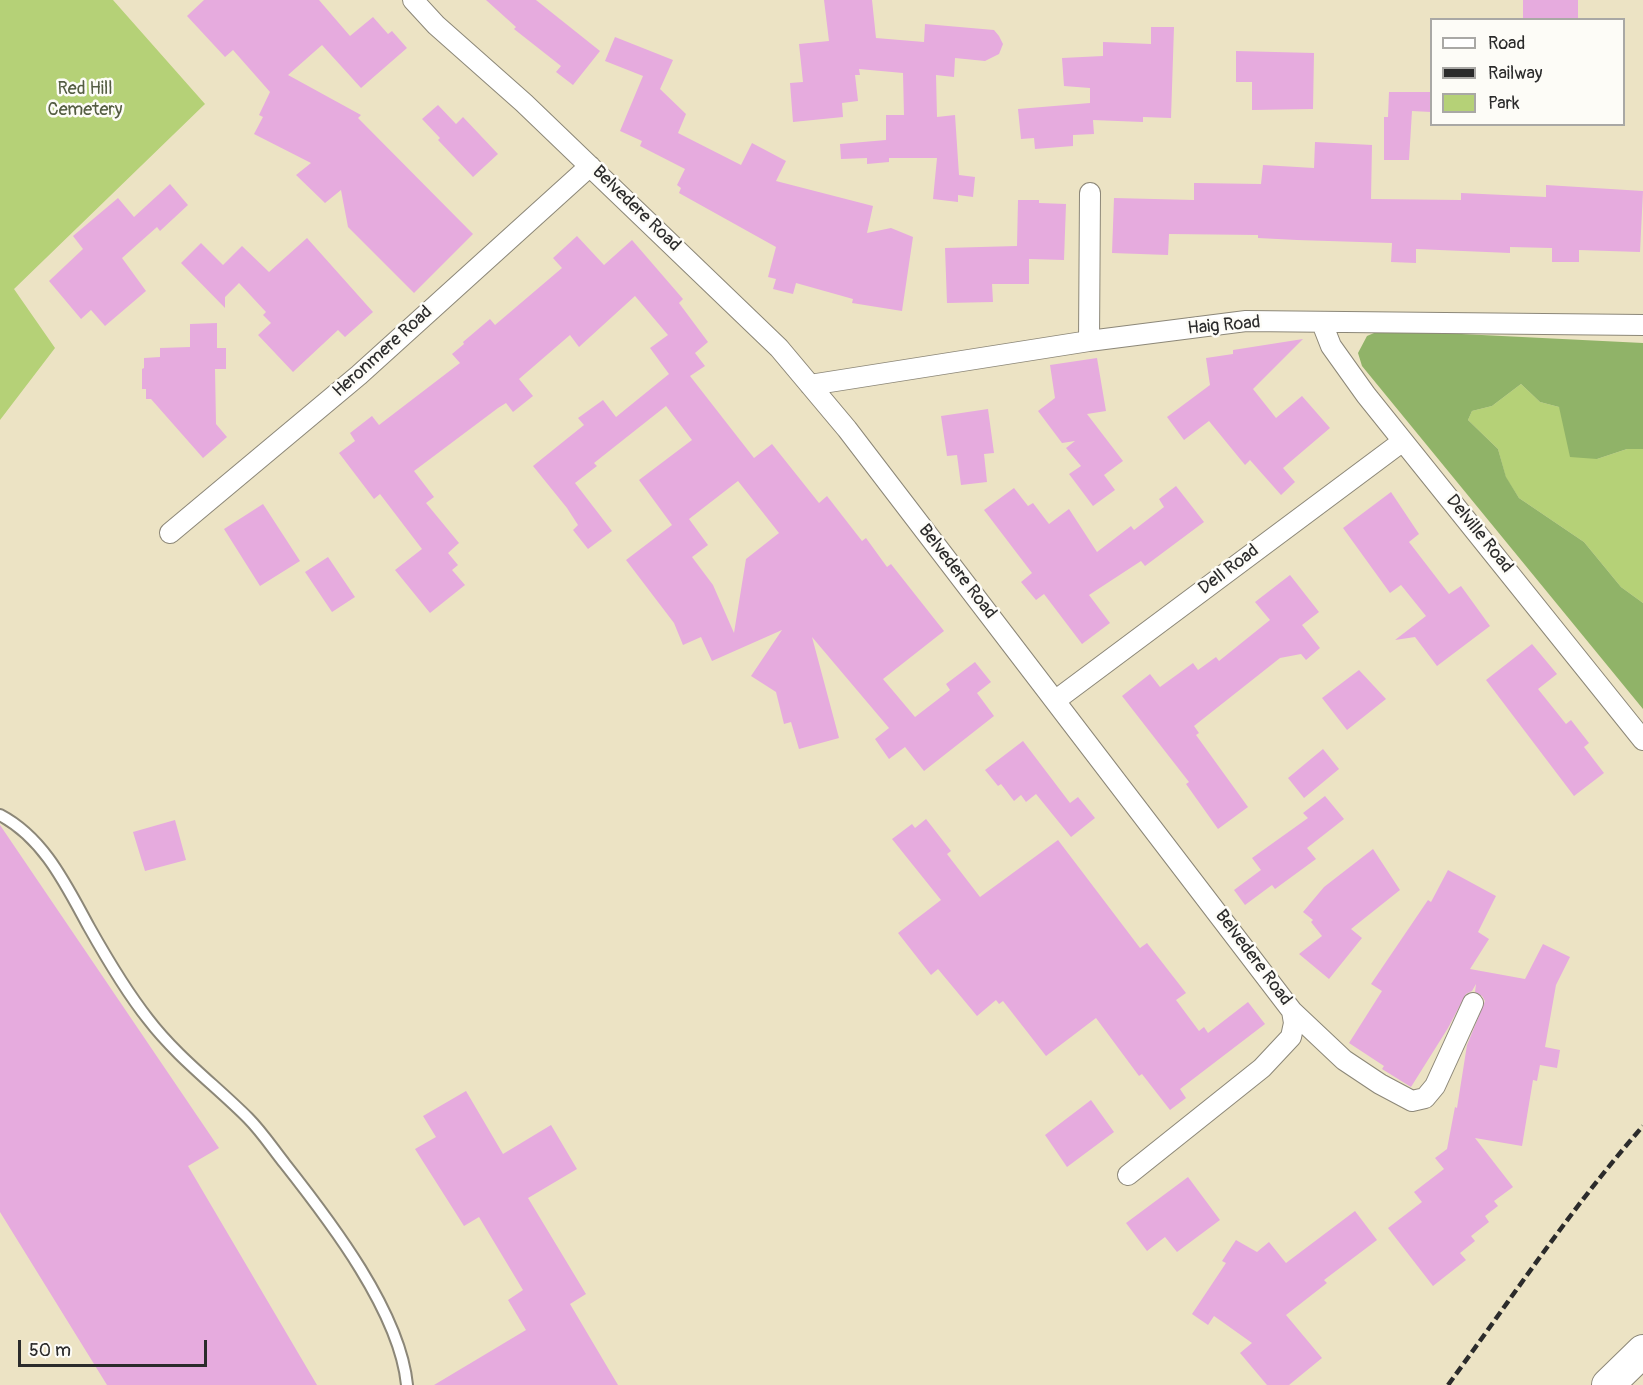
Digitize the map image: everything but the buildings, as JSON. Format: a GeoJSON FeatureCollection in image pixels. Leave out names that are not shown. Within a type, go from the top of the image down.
{"type":"FeatureCollection","features":[{"type":"Feature","properties":{"kind":"main road"},"geometry":{"type":"LineString","coordinates":[[1608,1385],[1643,1351]]}},
{"type":"Feature","properties":{"kind":"street","name":"Belvedere Road"},"geometry":{"type":"LineString","coordinates":[[413,0],[436,25],[590,166],[779,348],[1056,700],[1292,1011],[1294,1023],[1291,1036],[1262,1068],[1128,1175]]}},
{"type":"Feature","properties":{"kind":"street","name":"Heronmere Road"},"geometry":{"type":"LineString","coordinates":[[170,533],[358,375],[590,166]]}},
{"type":"Feature","properties":{"kind":"street"},"geometry":{"type":"LineString","coordinates":[[1089,341],[1090,193]]}},
{"type":"Feature","properties":{"kind":"street","name":"Haig Road"},"geometry":{"type":"LineString","coordinates":[[810,385],[1089,341],[1246,321],[1643,325]]}},
{"type":"Feature","properties":{"kind":"street","name":"Delville Road"},"geometry":{"type":"LineString","coordinates":[[1322,323],[1331,346],[1403,441],[1643,740]]}},
{"type":"Feature","properties":{"kind":"street","name":"Dell Road"},"geometry":{"type":"LineString","coordinates":[[1056,700],[1403,441]]}},
{"type":"Feature","properties":{"kind":"street"},"geometry":{"type":"LineString","coordinates":[[1292,1011],[1344,1060],[1380,1084],[1412,1101],[1425,1098],[1435,1086],[1473,1003]]}},
{"type":"Feature","properties":{"kind":"lane"},"geometry":{"type":"LineString","coordinates":[[0,815],[13,822],[40,847],[67,885],[120,982],[149,1021],[190,1065],[250,1120],[341,1240],[390,1322],[405,1364],[407,1385]]}},
{"type":"Feature","properties":{"kind":"green space","name":"Red Hill Cemetery"},"geometry":{"type":"Polygon","coordinates":[[[0,0],[113,0],[205,104],[14,289],[55,348],[0,420],[0,0]]]}},
{"type":"Feature","properties":{"kind":"green space"},"geometry":{"type":"Polygon","coordinates":[[[1381,330],[1643,343],[1643,449],[1627,449],[1597,459],[1570,457],[1559,407],[1540,402],[1521,384],[1492,406],[1472,411],[1468,420],[1498,449],[1506,477],[1519,498],[1584,542],[1621,587],[1643,603],[1643,709],[1362,366],[1358,353],[1367,336],[1381,330]]]}},
{"type":"Feature","properties":{"kind":"green space"},"geometry":{"type":"Polygon","coordinates":[[[1521,384],[1540,402],[1559,407],[1597,459],[1627,449],[1643,449],[1643,603],[1621,587],[1584,542],[1519,498],[1506,478],[1498,449],[1468,420],[1472,411],[1492,406],[1521,384]]]}},
{"type":"Feature","properties":{"kind":"railway"},"geometry":{"type":"LineString","coordinates":[[1448,1385],[1591,1189],[1643,1126]]}}]}
